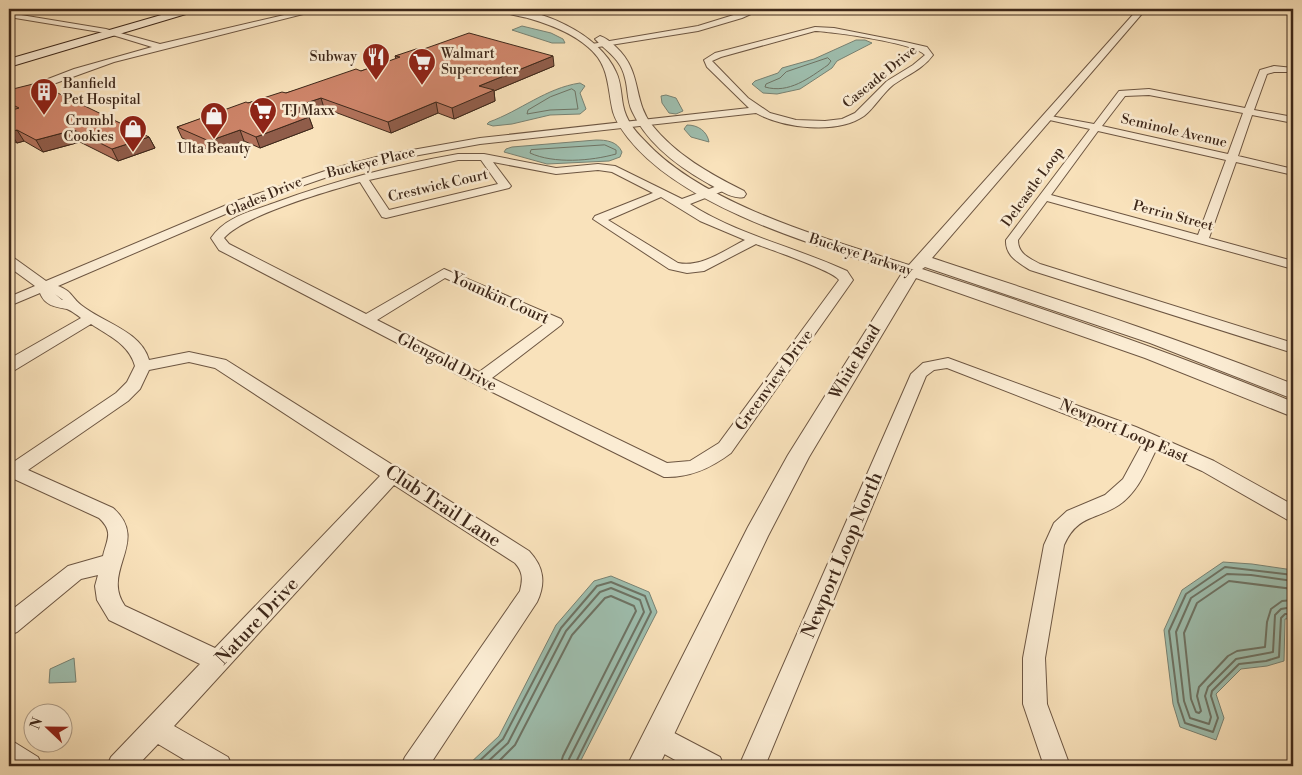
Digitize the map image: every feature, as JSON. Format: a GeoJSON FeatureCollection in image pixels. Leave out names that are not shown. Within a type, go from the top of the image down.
{"type":"FeatureCollection","features":[{"type":"Feature","properties":{"kind":"main road"},"geometry":{"type":"LineString","coordinates":[[9,57],[169,9]]}},
{"type":"Feature","properties":{"kind":"main road"},"geometry":{"type":"LineString","coordinates":[[112,32],[123,26],[178,9]]}},
{"type":"Feature","properties":{"kind":"main road"},"geometry":{"type":"LineString","coordinates":[[9,63],[192,9]]}},
{"type":"Feature","properties":{"kind":"main road"},"geometry":{"type":"LineString","coordinates":[[37,54],[99,29]]}},
{"type":"Feature","properties":{"kind":"street"},"geometry":{"type":"LineString","coordinates":[[9,97],[41,83],[80,70],[294,13],[320,9]]}},
{"type":"Feature","properties":{"kind":"street","name":"Buckeye Parkway"},"geometry":{"type":"LineString","coordinates":[[503,9],[552,23],[578,35],[592,46],[607,62],[612,73],[616,102],[624,124],[641,144],[662,163],[707,193],[744,212],[794,232],[917,266],[1173,344],[1293,392]]}},
{"type":"Feature","properties":{"kind":"street","name":"Buckeye Parkway"},"geometry":{"type":"LineString","coordinates":[[526,9],[576,25],[607,44],[623,61],[630,72],[634,101],[645,122],[660,141],[676,155],[724,186],[800,220],[917,266],[1182,363],[1293,410]]}},
{"type":"Feature","properties":{"kind":"street"},"geometry":{"type":"LineString","coordinates":[[592,46],[690,30],[726,21],[759,9]]}},
{"type":"Feature","properties":{"kind":"street","name":"White Road"},"geometry":{"type":"LineString","coordinates":[[643,766],[757,534],[799,454],[879,322],[917,266],[1142,9]]}},
{"type":"Feature","properties":{"kind":"street"},"geometry":{"type":"LineString","coordinates":[[9,15],[99,29],[134,37],[163,48]]}},
{"type":"Feature","properties":{"kind":"street","name":"Cascade Drive"},"geometry":{"type":"LineString","coordinates":[[815,29],[834,30],[904,44],[925,50],[929,56],[926,60],[887,86],[854,118],[832,123],[804,124],[774,119],[755,110],[710,65],[708,60],[815,29]]}},
{"type":"Feature","properties":{"kind":"street"},"geometry":{"type":"LineString","coordinates":[[1202,240],[1263,72],[1274,69],[1293,70]]}},
{"type":"Feature","properties":{"kind":"street","name":"Delcastle Loop"},"geometry":{"type":"LineString","coordinates":[[1293,120],[1156,93],[1129,91],[1120,94],[1012,240],[1012,248],[1027,262],[1052,272],[1293,348]]}},
{"type":"Feature","properties":{"kind":"street","name":"Buckeye Place"},"geometry":{"type":"LineString","coordinates":[[9,302],[261,195],[354,166],[436,147],[755,110]]}},
{"type":"Feature","properties":{"kind":"street","name":"Seminole Avenue"},"geometry":{"type":"LineString","coordinates":[[1048,117],[1293,172]]}},
{"type":"Feature","properties":{"kind":"street"},"geometry":{"type":"LineString","coordinates":[[436,147],[442,160]]}},
{"type":"Feature","properties":{"kind":"street","name":"Glades Drive"},"geometry":{"type":"LineString","coordinates":[[217,238],[224,230],[247,217],[316,191],[362,177],[458,157],[484,157],[556,171],[610,168],[662,193]]}},
{"type":"Feature","properties":{"kind":"street","name":"Crestwick Court"},"geometry":{"type":"LineString","coordinates":[[362,177],[386,214],[505,186],[484,157]]}},
{"type":"Feature","properties":{"kind":"street"},"geometry":{"type":"LineString","coordinates":[[681,203],[724,186]]}},
{"type":"Feature","properties":{"kind":"street"},"geometry":{"type":"LineString","coordinates":[[662,193],[704,218],[755,240],[699,268],[686,269],[674,266],[599,219],[662,193]]}},
{"type":"Feature","properties":{"kind":"street","name":"Perrin Street"},"geometry":{"type":"LineString","coordinates":[[1044,197],[1293,265]]}},
{"type":"Feature","properties":{"kind":"street","name":"Glengold Drive"},"geometry":{"type":"LineString","coordinates":[[217,238],[224,247],[480,379],[664,470],[685,470]]}},
{"type":"Feature","properties":{"kind":"street","name":"Greenview Drive"},"geometry":{"type":"LineString","coordinates":[[685,470],[706,463],[725,448],[846,280],[842,274],[755,240]]}},
{"type":"Feature","properties":{"kind":"street"},"geometry":{"type":"LineString","coordinates":[[9,261],[46,286],[48,296],[58,304],[73,306],[90,319],[132,344],[140,355],[143,366],[134,385],[122,397],[11,472]]}},
{"type":"Feature","properties":{"kind":"street","name":"Younkin Court"},"geometry":{"type":"LineString","coordinates":[[366,320],[444,273],[556,322],[480,379]]}},
{"type":"Feature","properties":{"kind":"street"},"geometry":{"type":"LineString","coordinates":[[9,366],[90,319]]}},
{"type":"Feature","properties":{"kind":"street","name":"Club Trail Lane"},"geometry":{"type":"LineString","coordinates":[[143,366],[189,358],[200,358],[220,364],[522,557],[529,564],[533,573],[533,583],[529,595],[414,766]]}},
{"type":"Feature","properties":{"kind":"street","name":"Newport Loop East"},"geometry":{"type":"LineString","coordinates":[[948,364],[1089,415],[1152,441],[1208,466],[1293,514]]}},
{"type":"Feature","properties":{"kind":"street","name":"Newport Loop North"},"geometry":{"type":"LineString","coordinates":[[752,766],[919,374],[924,369],[933,365],[948,364]]}},
{"type":"Feature","properties":{"kind":"street"},"geometry":{"type":"LineString","coordinates":[[1057,766],[1035,704],[1034,658],[1054,545],[1061,529],[1074,516],[1112,500],[1130,484],[1152,441]]}},
{"type":"Feature","properties":{"kind":"street"},"geometry":{"type":"LineString","coordinates":[[11,472],[106,513],[116,522],[119,533],[106,586],[108,600],[118,613],[219,662]]}},
{"type":"Feature","properties":{"kind":"street","name":"Nature Drive"},"geometry":{"type":"LineString","coordinates":[[120,766],[393,474]]}},
{"type":"Feature","properties":{"kind":"street"},"geometry":{"type":"LineString","coordinates":[[9,625],[75,572],[112,563]]}},
{"type":"Feature","properties":{"kind":"street"},"geometry":{"type":"LineString","coordinates":[[156,728],[219,766]]}},
{"type":"Feature","properties":{"kind":"street"},"geometry":{"type":"LineString","coordinates":[[657,736],[711,766]]}},
{"type":"Feature","properties":{"kind":"street"},"geometry":{"type":"LineString","coordinates":[[9,752],[29,766]]}},
{"type":"Feature","properties":{"kind":"water"},"geometry":{"type":"Polygon","coordinates":[[[522,26],[551,33],[563,39],[565,43],[552,43],[512,30],[522,26]]]}},
{"type":"Feature","properties":{"kind":"water"},"geometry":{"type":"Polygon","coordinates":[[[856,40],[865,40],[872,43],[837,61],[832,68],[800,89],[777,94],[763,93],[752,84],[755,81],[778,73],[782,68],[814,59],[856,40]]]}},
{"type":"Feature","properties":{"kind":"water"},"geometry":{"type":"Polygon","coordinates":[[[580,83],[585,86],[580,93],[586,109],[580,114],[550,115],[512,124],[493,126],[487,124],[544,95],[580,83]]]}},
{"type":"Feature","properties":{"kind":"water"},"geometry":{"type":"Polygon","coordinates":[[[666,95],[676,98],[683,111],[676,114],[669,113],[662,103],[661,96],[666,95]]]}},
{"type":"Feature","properties":{"kind":"water"},"geometry":{"type":"Polygon","coordinates":[[[687,125],[701,129],[709,142],[691,137],[684,129],[687,125]]]}},
{"type":"Feature","properties":{"kind":"water"},"geometry":{"type":"Polygon","coordinates":[[[596,140],[607,141],[617,145],[622,152],[620,157],[609,161],[547,164],[504,152],[512,147],[596,140]]]}},
{"type":"Feature","properties":{"kind":"water"},"geometry":{"type":"Polygon","coordinates":[[[1223,562],[1293,570],[1293,618],[1285,619],[1284,661],[1267,666],[1241,669],[1216,694],[1224,718],[1216,740],[1180,727],[1173,704],[1164,630],[1182,590],[1223,562]]]}},
{"type":"Feature","properties":{"kind":"water"},"geometry":{"type":"Polygon","coordinates":[[[611,576],[649,592],[657,612],[578,766],[467,766],[499,736],[556,625],[594,581],[611,576]]]}},
{"type":"Feature","properties":{"kind":"water"},"geometry":{"type":"Polygon","coordinates":[[[74,658],[76,682],[49,683],[50,669],[74,658]]]}},
{"type":"Feature","properties":{"kind":"building"},"geometry":{"type":"Polygon","coordinates":[[[469,33],[553,56],[479,86],[494,90],[452,108],[436,102],[388,122],[321,98],[288,109],[309,117],[256,137],[240,130],[209,141],[177,127],[246,102],[282,92],[286,93],[356,69],[361,71],[400,57],[395,56],[416,49],[421,50],[469,33]]]}},
{"type":"Feature","properties":{"kind":"building"},"geometry":{"type":"Polygon","coordinates":[[[37,83],[149,137],[112,149],[74,130],[36,140],[17,130],[10,132],[9,111],[19,108],[9,103],[9,90],[37,83]]]}},
{"type":"Feature","properties":{"kind":"place","name":"Subway"},"geometry":{"type":"Point","coordinates":[376,81]}},
{"type":"Feature","properties":{"kind":"place","name":"Walmart Supercenter"},"geometry":{"type":"Point","coordinates":[422,86]}},
{"type":"Feature","properties":{"kind":"place","name":"Banfield Pet Hospital"},"geometry":{"type":"Point","coordinates":[44,116]}},
{"type":"Feature","properties":{"kind":"place","name":"TJ Maxx"},"geometry":{"type":"Point","coordinates":[263,135]}},
{"type":"Feature","properties":{"kind":"place","name":"Ulta Beauty"},"geometry":{"type":"Point","coordinates":[214,140]}},
{"type":"Feature","properties":{"kind":"place","name":"Crumbl Cookies"},"geometry":{"type":"Point","coordinates":[133,153]}}]}
